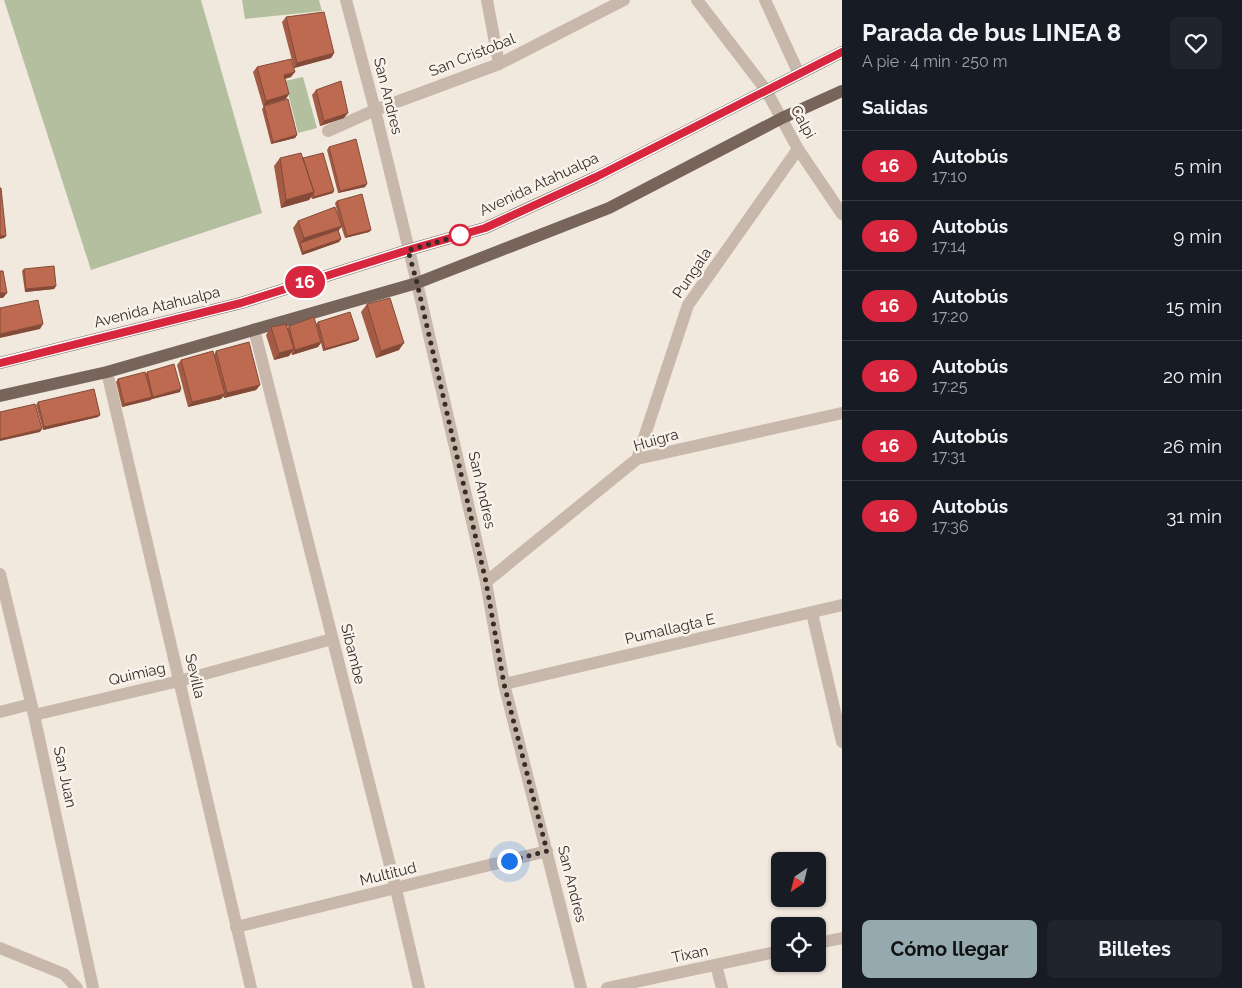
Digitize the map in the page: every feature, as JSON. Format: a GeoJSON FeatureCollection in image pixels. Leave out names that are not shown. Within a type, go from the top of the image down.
{"type":"FeatureCollection","features":[{"type":"Feature","properties":{"kind":"main road","name":"Avenida Atahualpa"},"geometry":{"type":"LineString","coordinates":[[0,363],[241,303],[408,250],[485,228],[596,177],[842,52]]}},
{"type":"Feature","properties":{"kind":"main road"},"geometry":{"type":"LineString","coordinates":[[0,396],[107,372],[417,283],[609,208],[782,118],[842,91]]}},
{"type":"Feature","properties":{"kind":"street","name":"San Andres"},"geometry":{"type":"LineString","coordinates":[[346,0],[417,283],[486,582],[504,684],[581,988]]}},
{"type":"Feature","properties":{"kind":"street"},"geometry":{"type":"LineString","coordinates":[[487,0],[499,64]]}},
{"type":"Feature","properties":{"kind":"street","name":"San Cristobal"},"geometry":{"type":"LineString","coordinates":[[328,131],[375,110],[499,64],[624,0]]}},
{"type":"Feature","properties":{"kind":"street","name":"Calpi"},"geometry":{"type":"LineString","coordinates":[[697,0],[766,90],[798,149],[842,214]]}},
{"type":"Feature","properties":{"kind":"street"},"geometry":{"type":"LineString","coordinates":[[764,0],[799,74]]}},
{"type":"Feature","properties":{"kind":"street","name":"Pungala"},"geometry":{"type":"LineString","coordinates":[[636,459],[688,305],[798,149]]}},
{"type":"Feature","properties":{"kind":"street","name":"Sibambe"},"geometry":{"type":"LineString","coordinates":[[254,329],[396,889],[419,988]]}},
{"type":"Feature","properties":{"kind":"street","name":"Sevilla"},"geometry":{"type":"LineString","coordinates":[[107,372],[251,988]]}},
{"type":"Feature","properties":{"kind":"street","name":"Huigra"},"geometry":{"type":"LineString","coordinates":[[486,582],[636,459],[842,413]]}},
{"type":"Feature","properties":{"kind":"street","name":"San Juan"},"geometry":{"type":"LineString","coordinates":[[0,574],[33,709],[93,988]]}},
{"type":"Feature","properties":{"kind":"street","name":"Pumallagta E"},"geometry":{"type":"LineString","coordinates":[[504,684],[842,606]]}},
{"type":"Feature","properties":{"kind":"street"},"geometry":{"type":"LineString","coordinates":[[812,613],[842,742]]}},
{"type":"Feature","properties":{"kind":"street","name":"Quimiag"},"geometry":{"type":"LineString","coordinates":[[0,712],[33,709],[179,681],[332,638]]}},
{"type":"Feature","properties":{"kind":"street","name":"Multitud"},"geometry":{"type":"LineString","coordinates":[[236,927],[547,851]]}},
{"type":"Feature","properties":{"kind":"street"},"geometry":{"type":"LineString","coordinates":[[826,941],[842,938]]}},
{"type":"Feature","properties":{"kind":"street"},"geometry":{"type":"LineString","coordinates":[[0,948],[64,974],[77,988]]}},
{"type":"Feature","properties":{"kind":"street","name":"Tixan"},"geometry":{"type":"LineString","coordinates":[[607,988],[771,953]]}},
{"type":"Feature","properties":{"kind":"street"},"geometry":{"type":"LineString","coordinates":[[716,965],[722,988]]}},
{"type":"Feature","properties":{"kind":"street"},"geometry":{"type":"LineString","coordinates":[[64,974],[65,988]]}},
{"type":"Feature","properties":{"kind":"green space"},"geometry":{"type":"Polygon","coordinates":[[[4,0],[201,0],[262,213],[91,270],[4,0]]]}},
{"type":"Feature","properties":{"kind":"green space"},"geometry":{"type":"Polygon","coordinates":[[[242,0],[319,0],[322,11],[245,19],[242,0]]]}},
{"type":"Feature","properties":{"kind":"green space"},"geometry":{"type":"Polygon","coordinates":[[[303,77],[317,128],[298,133],[285,81],[303,77]]]}},
{"type":"Feature","properties":{"kind":"building"},"geometry":{"type":"Polygon","coordinates":[[[324,12],[334,53],[297,63],[286,17],[324,12]]]}},
{"type":"Feature","properties":{"kind":"building"},"geometry":{"type":"Polygon","coordinates":[[[291,59],[295,72],[284,75],[289,94],[266,101],[257,67],[291,59]]]}},
{"type":"Feature","properties":{"kind":"building"},"geometry":{"type":"Polygon","coordinates":[[[341,81],[348,113],[324,121],[316,90],[341,81]]]}},
{"type":"Feature","properties":{"kind":"building"},"geometry":{"type":"Polygon","coordinates":[[[288,99],[297,135],[273,142],[264,106],[288,99]]]}},
{"type":"Feature","properties":{"kind":"building"},"geometry":{"type":"Polygon","coordinates":[[[356,139],[367,184],[340,191],[329,147],[356,139]]]}},
{"type":"Feature","properties":{"kind":"building"},"geometry":{"type":"Polygon","coordinates":[[[301,153],[314,192],[286,200],[280,158],[301,153]]]}},
{"type":"Feature","properties":{"kind":"building"},"geometry":{"type":"Polygon","coordinates":[[[323,153],[334,191],[314,197],[303,158],[323,153]]]}},
{"type":"Feature","properties":{"kind":"building"},"geometry":{"type":"Polygon","coordinates":[[[1,188],[6,236],[0,236],[1,188]]]}},
{"type":"Feature","properties":{"kind":"building"},"geometry":{"type":"Polygon","coordinates":[[[362,194],[371,230],[347,236],[337,201],[362,194]]]}},
{"type":"Feature","properties":{"kind":"building"},"geometry":{"type":"Polygon","coordinates":[[[335,207],[342,226],[304,238],[298,221],[335,207]]]}},
{"type":"Feature","properties":{"kind":"building"},"geometry":{"type":"Polygon","coordinates":[[[338,230],[341,239],[303,252],[300,243],[338,230]]]}},
{"type":"Feature","properties":{"kind":"building"},"geometry":{"type":"Polygon","coordinates":[[[54,266],[56,286],[26,289],[24,269],[54,266]]]}},
{"type":"Feature","properties":{"kind":"building"},"geometry":{"type":"Polygon","coordinates":[[[0,271],[3,271],[7,293],[0,293],[0,271]]]}},
{"type":"Feature","properties":{"kind":"building"},"geometry":{"type":"Polygon","coordinates":[[[390,298],[404,343],[381,351],[367,304],[390,298]]]}},
{"type":"Feature","properties":{"kind":"building"},"geometry":{"type":"Polygon","coordinates":[[[38,300],[43,324],[0,334],[0,308],[38,300]]]}},
{"type":"Feature","properties":{"kind":"building"},"geometry":{"type":"Polygon","coordinates":[[[350,312],[359,339],[325,349],[318,322],[350,312]]]}},
{"type":"Feature","properties":{"kind":"building"},"geometry":{"type":"Polygon","coordinates":[[[314,317],[321,342],[295,350],[289,326],[314,317]]]}},
{"type":"Feature","properties":{"kind":"building"},"geometry":{"type":"Polygon","coordinates":[[[286,324],[294,349],[279,353],[271,327],[286,324]]]}},
{"type":"Feature","properties":{"kind":"building"},"geometry":{"type":"Polygon","coordinates":[[[249,342],[260,385],[227,393],[216,351],[249,342]]]}},
{"type":"Feature","properties":{"kind":"building"},"geometry":{"type":"Polygon","coordinates":[[[213,351],[225,394],[192,402],[181,360],[213,351]]]}},
{"type":"Feature","properties":{"kind":"building"},"geometry":{"type":"Polygon","coordinates":[[[174,364],[181,389],[153,397],[147,372],[174,364]]]}},
{"type":"Feature","properties":{"kind":"building"},"geometry":{"type":"Polygon","coordinates":[[[145,372],[152,397],[124,404],[118,379],[145,372]]]}},
{"type":"Feature","properties":{"kind":"building"},"geometry":{"type":"Polygon","coordinates":[[[94,389],[100,415],[44,427],[38,402],[94,389]]]}},
{"type":"Feature","properties":{"kind":"building"},"geometry":{"type":"Polygon","coordinates":[[[35,404],[42,429],[0,439],[0,412],[35,404]]]}},
{"type":"Feature","properties":{"kind":"bus line","name":"16"},"geometry":{"type":"LineString","coordinates":[[0,363],[241,303],[408,250],[485,228],[596,177],[842,52]]}},
{"type":"Feature","properties":{"kind":"route"},"geometry":{"type":"LineString","coordinates":[[460,235],[466,234],[408,250],[486,582],[504,684],[547,851],[509,861]]}}]}
